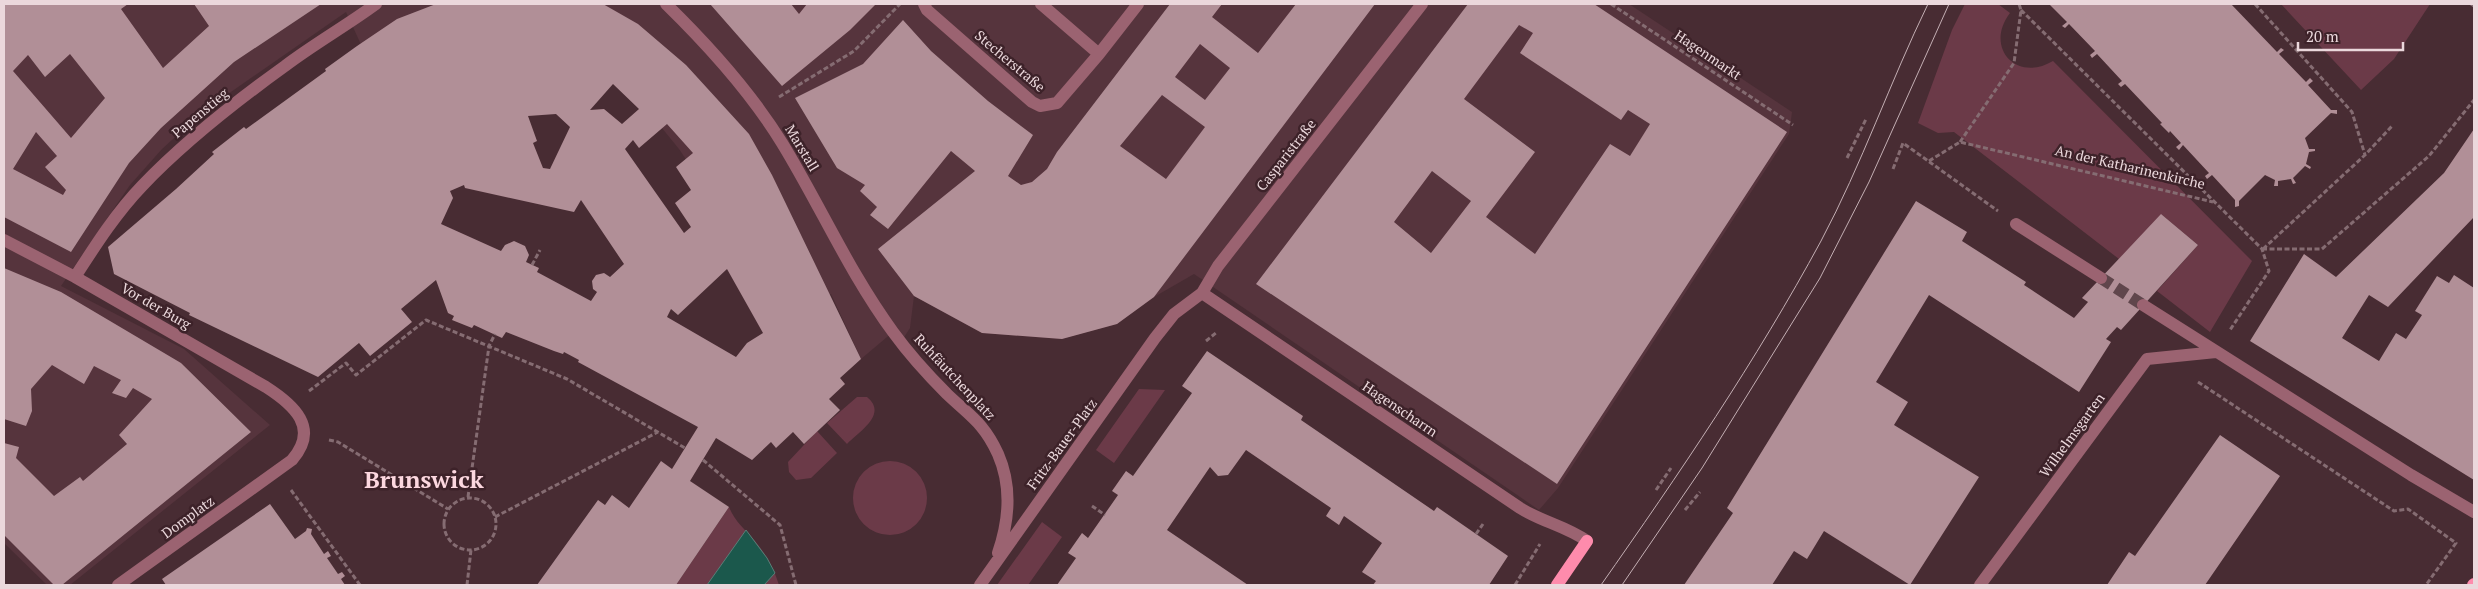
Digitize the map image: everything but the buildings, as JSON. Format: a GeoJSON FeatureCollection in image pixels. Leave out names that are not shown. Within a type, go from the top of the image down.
{"type":"FeatureCollection","features":[{"type":"Feature","properties":{"kind":"main road"},"geometry":{"type":"LineString","coordinates":[[1558,585],[1587,541]]}},
{"type":"Feature","properties":{"kind":"street","name":"Papenstieg"},"geometry":{"type":"LineString","coordinates":[[75,278],[104,232],[141,186],[176,153],[221,114],[286,65],[376,4]]}},
{"type":"Feature","properties":{"kind":"street","name":"Marstall"},"geometry":{"type":"LineString","coordinates":[[666,4],[723,63],[759,109],[806,184],[852,272],[889,326]]}},
{"type":"Feature","properties":{"kind":"street","name":"Stecherstraße"},"geometry":{"type":"LineString","coordinates":[[924,4],[927,10],[1002,76],[1032,102],[1040,106],[1057,103],[1138,4]]}},
{"type":"Feature","properties":{"kind":"street"},"geometry":{"type":"LineString","coordinates":[[1041,4],[1099,54]]}},
{"type":"Feature","properties":{"kind":"street","name":"Casparistraße"},"geometry":{"type":"LineString","coordinates":[[1169,320],[1202,293],[1218,266],[1422,4]]}},
{"type":"Feature","properties":{"kind":"street"},"geometry":{"type":"LineString","coordinates":[[2016,224],[2100,278]]}},
{"type":"Feature","properties":{"kind":"street","name":"Vor der Burg"},"geometry":{"type":"LineString","coordinates":[[4,240],[75,278],[266,387],[290,404]]}},
{"type":"Feature","properties":{"kind":"street","name":"Hagenscharrn"},"geometry":{"type":"LineString","coordinates":[[1202,293],[1520,508],[1550,523],[1575,532],[1587,541]]}},
{"type":"Feature","properties":{"kind":"street"},"geometry":{"type":"LineString","coordinates":[[2143,305],[2474,512]]}},
{"type":"Feature","properties":{"kind":"street","name":"Fritz-Bauer-Platz"},"geometry":{"type":"LineString","coordinates":[[980,585],[1169,320]]}},
{"type":"Feature","properties":{"kind":"street","name":"Ruhfäutchenplatz"},"geometry":{"type":"LineString","coordinates":[[889,326],[909,353],[936,382],[981,424],[999,457],[1008,493],[1008,512],[1001,543],[992,567]]}},
{"type":"Feature","properties":{"kind":"street","name":"Wilhelmsgarten"},"geometry":{"type":"LineString","coordinates":[[1980,585],[2147,359],[2216,352]]}},
{"type":"Feature","properties":{"kind":"street","name":"Domplatz"},"geometry":{"type":"LineString","coordinates":[[118,585],[292,460],[302,444],[304,435],[300,416],[290,404]]}},
{"type":"Feature","properties":{"kind":"path"},"geometry":{"type":"LineString","coordinates":[[759,109],[854,51],[901,4]]}},
{"type":"Feature","properties":{"kind":"path","name":"Hagenmarkt"},"geometry":{"type":"LineString","coordinates":[[1611,4],[1793,125]]}},
{"type":"Feature","properties":{"kind":"path"},"geometry":{"type":"LineString","coordinates":[[1929,161],[1960,142],[2014,63],[2021,10],[2019,4]]}},
{"type":"Feature","properties":{"kind":"path"},"geometry":{"type":"LineString","coordinates":[[2255,4],[2352,112],[2365,155]]}},
{"type":"Feature","properties":{"kind":"path"},"geometry":{"type":"LineString","coordinates":[[2021,10],[2214,203]]}},
{"type":"Feature","properties":{"kind":"path"},"geometry":{"type":"LineString","coordinates":[[2262,249],[2322,249],[2430,156],[2474,100]]}},
{"type":"Feature","properties":{"kind":"path"},"geometry":{"type":"LineString","coordinates":[[1847,158],[1866,118]]}},
{"type":"Feature","properties":{"kind":"path"},"geometry":{"type":"LineString","coordinates":[[2262,249],[2365,155],[2393,125]]}},
{"type":"Feature","properties":{"kind":"path","name":"An der Katharinenkirche"},"geometry":{"type":"LineString","coordinates":[[1960,142],[2214,203],[2262,249]]}},
{"type":"Feature","properties":{"kind":"path"},"geometry":{"type":"LineString","coordinates":[[1893,169],[1903,143],[2016,224]]}},
{"type":"Feature","properties":{"kind":"path"},"geometry":{"type":"LineString","coordinates":[[2216,352],[2269,271],[2262,249]]}},
{"type":"Feature","properties":{"kind":"path"},"geometry":{"type":"LineString","coordinates":[[532,265],[540,250]]}},
{"type":"Feature","properties":{"kind":"path"},"geometry":{"type":"LineString","coordinates":[[290,404],[346,363],[356,374],[426,320],[568,379],[686,448]]}},
{"type":"Feature","properties":{"kind":"path"},"geometry":{"type":"LineString","coordinates":[[1206,341],[1217,331]]}},
{"type":"Feature","properties":{"kind":"path"},"geometry":{"type":"LineString","coordinates":[[468,498],[489,346],[495,334]]}},
{"type":"Feature","properties":{"kind":"path"},"geometry":{"type":"LineString","coordinates":[[391,339],[394,344]]}},
{"type":"Feature","properties":{"kind":"path"},"geometry":{"type":"LineString","coordinates":[[2198,382],[2394,510],[2408,509],[2456,543],[2426,585]]}},
{"type":"Feature","properties":{"kind":"path"},"geometry":{"type":"LineString","coordinates":[[495,517],[659,432]]}},
{"type":"Feature","properties":{"kind":"path"},"geometry":{"type":"LineString","coordinates":[[338,442],[448,509]]}},
{"type":"Feature","properties":{"kind":"path"},"geometry":{"type":"LineString","coordinates":[[703,460],[780,525],[796,585]]}},
{"type":"Feature","properties":{"kind":"path"},"geometry":{"type":"LineString","coordinates":[[1656,490],[1671,468]]}},
{"type":"Feature","properties":{"kind":"path"},"geometry":{"type":"LineString","coordinates":[[276,472],[360,585]]}},
{"type":"Feature","properties":{"kind":"path"},"geometry":{"type":"LineString","coordinates":[[1685,510],[1700,492]]}},
{"type":"Feature","properties":{"kind":"path"},"geometry":{"type":"LineString","coordinates":[[468,498],[480,500],[489,507],[495,517],[496,529],[492,539],[483,547],[471,550],[460,548],[447,536],[444,520],[448,509],[457,501],[468,498]]}},
{"type":"Feature","properties":{"kind":"path"},"geometry":{"type":"LineString","coordinates":[[1092,506],[1104,515]]}},
{"type":"Feature","properties":{"kind":"path"},"geometry":{"type":"LineString","coordinates":[[1515,585],[1534,558],[1550,523]]}},
{"type":"Feature","properties":{"kind":"path"},"geometry":{"type":"LineString","coordinates":[[1476,534],[1483,524]]}},
{"type":"Feature","properties":{"kind":"path"},"geometry":{"type":"LineString","coordinates":[[467,585],[471,550]]}},
{"type":"Feature","properties":{"kind":"shaded area"},"geometry":{"type":"Polygon","coordinates":[[[4,4],[1629,4],[1792,112],[1789,134],[1558,488],[1539,510],[1194,274],[1154,297],[1117,324],[1061,339],[982,333],[914,296],[910,328],[901,342],[893,332],[861,359],[831,294],[775,322],[716,204],[679,149],[618,74],[376,77],[346,12],[205,110],[162,149],[130,185],[61,286],[184,349],[270,425],[70,585],[47,585],[4,543],[4,4]]]}},
{"type":"Feature","properties":{"kind":"shaded area"},"geometry":{"type":"Polygon","coordinates":[[[1965,4],[1998,4],[2010,13],[2003,26],[2001,38],[2002,49],[2008,58],[2016,64],[2027,68],[2039,67],[2053,61],[2252,261],[2210,332],[2157,291],[2198,245],[2162,215],[2119,259],[1954,132],[1938,133],[1918,123],[1952,30],[1965,4]]]}},
{"type":"Feature","properties":{"kind":"shaded area"},"geometry":{"type":"Polygon","coordinates":[[[2281,4],[2430,4],[2394,59],[2361,90],[2281,4]]]}},
{"type":"Feature","properties":{"kind":"shaded area"},"geometry":{"type":"Polygon","coordinates":[[[1139,389],[1165,390],[1114,463],[1096,450],[1139,389]]]}},
{"type":"Feature","properties":{"kind":"shaded area"},"geometry":{"type":"Polygon","coordinates":[[[857,397],[867,397],[873,403],[875,410],[870,422],[847,444],[827,423],[857,397]]]}},
{"type":"Feature","properties":{"kind":"shaded area"},"geometry":{"type":"Polygon","coordinates":[[[817,431],[837,453],[811,478],[796,480],[789,472],[788,462],[817,431]]]}},
{"type":"Feature","properties":{"kind":"shaded area"},"geometry":{"type":"Polygon","coordinates":[[[890,461],[911,467],[921,477],[927,498],[921,519],[911,529],[890,535],[869,529],[859,519],[853,498],[859,477],[869,467],[890,461]]]}},
{"type":"Feature","properties":{"kind":"shaded area"},"geometry":{"type":"Polygon","coordinates":[[[729,507],[737,521],[766,556],[779,585],[676,585],[729,507]]]}},
{"type":"Feature","properties":{"kind":"shaded area"},"geometry":{"type":"Polygon","coordinates":[[[1042,522],[1062,537],[1028,585],[997,585],[1042,522]]]}},
{"type":"Feature","properties":{"kind":"shaded area"},"geometry":{"type":"Polygon","coordinates":[[[746,530],[767,558],[775,573],[764,585],[707,585],[746,530]]]}},
{"type":"Feature","properties":{"kind":"tunnel"},"geometry":{"type":"LineString","coordinates":[[2101,278],[2143,305]]}},
{"type":"Feature","properties":{"kind":"tram line"},"geometry":{"type":"LineString","coordinates":[[1601,585],[1716,416],[1796,286],[1836,212],[1928,4]]}},
{"type":"Feature","properties":{"kind":"tram line"},"geometry":{"type":"LineString","coordinates":[[1622,585],[1702,468],[1820,278],[1869,182],[1949,4]]}},
{"type":"Feature","properties":{"kind":"district","name":"Brunswick"},"geometry":{"type":"Point","coordinates":[424,480]}}]}
